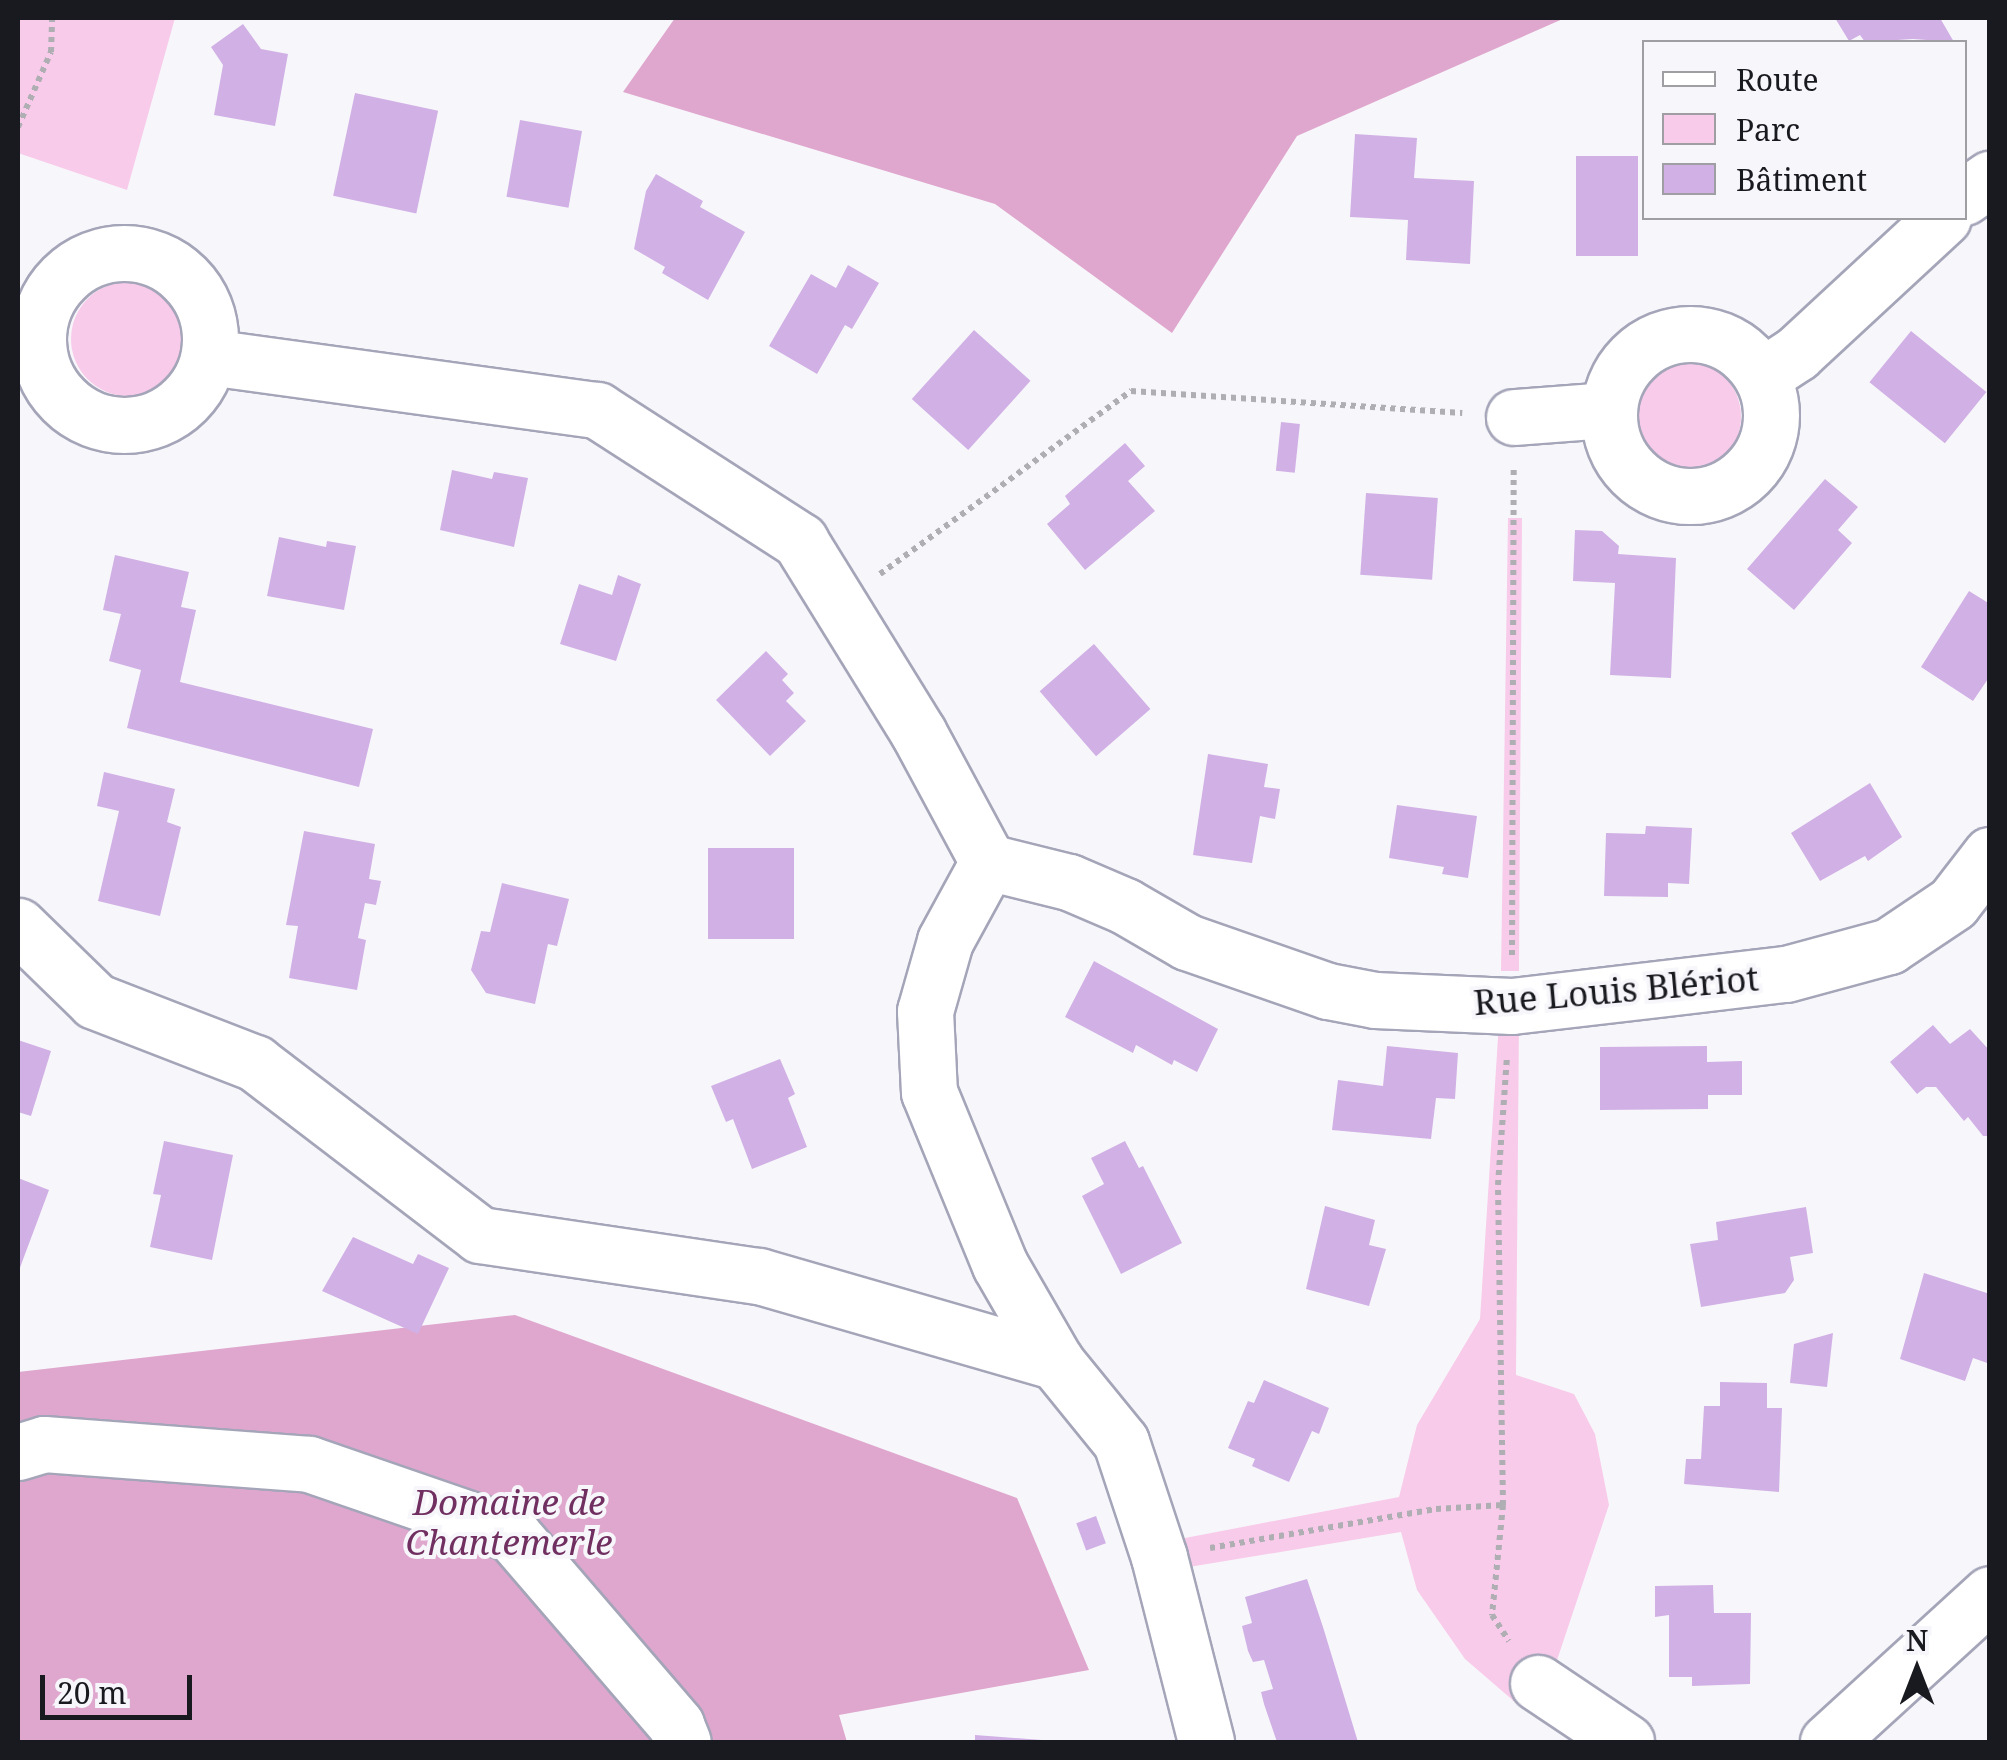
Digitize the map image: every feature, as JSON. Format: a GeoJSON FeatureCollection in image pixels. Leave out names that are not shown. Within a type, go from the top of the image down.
{"type":"FeatureCollection","features":[{"type":"Feature","properties":{"kind":"street"},"geometry":{"type":"LineString","coordinates":[[1967,195],[1990,179]]}},
{"type":"Feature","properties":{"kind":"street"},"geometry":{"type":"LineString","coordinates":[[1762,376],[1797,353],[1942,220]]}},
{"type":"Feature","properties":{"kind":"street"},"geometry":{"type":"LineString","coordinates":[[1698,334],[1723,340],[1746,356],[1762,376],[1770,402],[1770,429],[1762,454],[1744,476],[1721,490],[1694,496],[1667,494],[1642,482],[1617,450],[1608,410],[1614,385],[1627,362],[1672,335],[1698,334]]}},
{"type":"Feature","properties":{"kind":"street"},"geometry":{"type":"LineString","coordinates":[[209,358],[597,410],[800,540],[918,732],[988,862],[945,941],[925,1011],[929,1092],[1000,1265],[1056,1362],[1121,1442],[1160,1558],[1206,1742]]}},
{"type":"Feature","properties":{"kind":"street"},"geometry":{"type":"LineString","coordinates":[[1514,417],[1608,410]]}},
{"type":"Feature","properties":{"kind":"street","name":"Rue Louis Blériot"},"geometry":{"type":"LineString","coordinates":[[988,862],[1069,882],[1126,906],[1187,942],[1328,991],[1376,1000],[1512,1006],[1786,974],[1889,946],[1953,903],[1990,855]]}},
{"type":"Feature","properties":{"kind":"street"},"geometry":{"type":"LineString","coordinates":[[18,926],[95,1001],[255,1062],[480,1235],[759,1276],[1056,1362]]}},
{"type":"Feature","properties":{"kind":"street"},"geometry":{"type":"LineString","coordinates":[[18,1452],[44,1444],[309,1464],[512,1534],[676,1725],[683,1742]]}},
{"type":"Feature","properties":{"kind":"street"},"geometry":{"type":"LineString","coordinates":[[1828,1742],[1990,1594]]}},
{"type":"Feature","properties":{"kind":"street"},"geometry":{"type":"LineString","coordinates":[[1538,1684],[1626,1742]]}},
{"type":"Feature","properties":{"kind":"path"},"geometry":{"type":"LineString","coordinates":[[18,127],[51,52],[52,18]]}},
{"type":"Feature","properties":{"kind":"path"},"geometry":{"type":"LineString","coordinates":[[839,604],[1131,391],[1514,417],[1512,1006],[1498,1185],[1502,1506],[1492,1615],[1538,1684]]}},
{"type":"Feature","properties":{"kind":"path"},"geometry":{"type":"LineString","coordinates":[[1194,1552],[1436,1509],[1502,1506]]}},
{"type":"Feature","properties":{"kind":"green space"},"geometry":{"type":"Polygon","coordinates":[[[18,18],[175,18],[127,190],[18,153],[18,18]]]}},
{"type":"Feature","properties":{"kind":"green space"},"geometry":{"type":"Polygon","coordinates":[[[675,18],[1565,18],[1297,136],[1172,333],[995,204],[623,92],[675,18]]]}},
{"type":"Feature","properties":{"kind":"green space"},"geometry":{"type":"Polygon","coordinates":[[[128,282],[150,286],[169,298],[181,317],[185,339],[181,361],[169,380],[150,392],[128,396],[106,392],[87,380],[75,361],[71,339],[75,317],[87,298],[106,286],[128,282]]]}},
{"type":"Feature","properties":{"kind":"green space"},"geometry":{"type":"Polygon","coordinates":[[[1683,359],[1705,364],[1724,376],[1736,395],[1741,417],[1736,439],[1724,458],[1705,470],[1683,475],[1661,470],[1642,458],[1630,439],[1625,417],[1630,395],[1642,376],[1661,364],[1683,359]]]}},
{"type":"Feature","properties":{"kind":"green space"},"geometry":{"type":"Polygon","coordinates":[[[1508,518],[1522,518],[1519,971],[1501,971],[1508,518]]]}},
{"type":"Feature","properties":{"kind":"green space"},"geometry":{"type":"Polygon","coordinates":[[[1499,1022],[1519,1023],[1516,1375],[1574,1394],[1595,1434],[1609,1505],[1555,1666],[1523,1709],[1465,1659],[1417,1590],[1401,1532],[1189,1567],[1185,1538],[1399,1497],[1417,1425],[1480,1319],[1499,1022]]]}},
{"type":"Feature","properties":{"kind":"green space","name":"Domaine de Chantemerle"},"geometry":{"type":"Polygon","coordinates":[[[515,1315],[1017,1498],[1089,1670],[839,1715],[847,1742],[18,1742],[18,1372],[515,1315]]]}},
{"type":"Feature","properties":{"kind":"building"},"geometry":{"type":"Polygon","coordinates":[[[1835,18],[1940,18],[1953,40],[1864,40],[1860,35],[1848,40],[1835,18]]]}},
{"type":"Feature","properties":{"kind":"building"},"geometry":{"type":"Polygon","coordinates":[[[243,24],[261,49],[288,54],[275,126],[214,115],[223,65],[211,47],[243,24]]]}},
{"type":"Feature","properties":{"kind":"building"},"geometry":{"type":"Polygon","coordinates":[[[355,93],[438,111],[416,213],[333,196],[355,93]]]}},
{"type":"Feature","properties":{"kind":"building"},"geometry":{"type":"Polygon","coordinates":[[[520,120],[582,131],[568,208],[506,197],[520,120]]]}},
{"type":"Feature","properties":{"kind":"building"},"geometry":{"type":"Polygon","coordinates":[[[1355,134],[1417,138],[1414,178],[1474,181],[1470,264],[1406,260],[1408,220],[1350,217],[1355,134]]]}},
{"type":"Feature","properties":{"kind":"building"},"geometry":{"type":"Polygon","coordinates":[[[1576,156],[1638,156],[1638,256],[1576,256],[1576,156]]]}},
{"type":"Feature","properties":{"kind":"building"},"geometry":{"type":"Polygon","coordinates":[[[656,174],[703,201],[700,207],[745,232],[708,300],[662,273],[665,267],[634,249],[646,191],[656,174]]]}},
{"type":"Feature","properties":{"kind":"building"},"geometry":{"type":"Polygon","coordinates":[[[848,265],[879,283],[852,329],[845,325],[817,374],[769,346],[811,274],[836,288],[848,265]]]}},
{"type":"Feature","properties":{"kind":"building"},"geometry":{"type":"Polygon","coordinates":[[[974,330],[1030,381],[968,450],[912,399],[974,330]]]}},
{"type":"Feature","properties":{"kind":"building"},"geometry":{"type":"Polygon","coordinates":[[[1911,331],[1986,392],[1945,443],[1869,382],[1911,331]]]}},
{"type":"Feature","properties":{"kind":"building"},"geometry":{"type":"Polygon","coordinates":[[[1281,422],[1300,424],[1295,473],[1276,471],[1281,422]]]}},
{"type":"Feature","properties":{"kind":"building"},"geometry":{"type":"Polygon","coordinates":[[[1125,443],[1145,466],[1128,481],[1155,511],[1085,570],[1047,524],[1070,504],[1065,496],[1125,443]]]}},
{"type":"Feature","properties":{"kind":"building"},"geometry":{"type":"Polygon","coordinates":[[[452,470],[492,479],[494,472],[528,478],[514,547],[440,530],[452,470]]]}},
{"type":"Feature","properties":{"kind":"building"},"geometry":{"type":"Polygon","coordinates":[[[1825,479],[1858,507],[1838,530],[1852,543],[1794,610],[1747,569],[1825,479]]]}},
{"type":"Feature","properties":{"kind":"building"},"geometry":{"type":"Polygon","coordinates":[[[1366,493],[1438,498],[1432,580],[1360,575],[1366,493]]]}},
{"type":"Feature","properties":{"kind":"building"},"geometry":{"type":"Polygon","coordinates":[[[1575,530],[1602,531],[1619,546],[1618,554],[1676,558],[1671,678],[1610,675],[1615,583],[1573,581],[1575,530]]]}},
{"type":"Feature","properties":{"kind":"building"},"geometry":{"type":"Polygon","coordinates":[[[279,537],[326,547],[327,541],[356,546],[344,610],[267,596],[279,537]]]}},
{"type":"Feature","properties":{"kind":"building"},"geometry":{"type":"Polygon","coordinates":[[[115,555],[189,572],[181,607],[196,610],[180,682],[373,729],[359,787],[127,728],[141,670],[109,661],[121,614],[103,610],[115,555]]]}},
{"type":"Feature","properties":{"kind":"building"},"geometry":{"type":"Polygon","coordinates":[[[618,575],[641,584],[616,661],[560,644],[579,584],[612,595],[618,575]]]}},
{"type":"Feature","properties":{"kind":"building"},"geometry":{"type":"Polygon","coordinates":[[[1969,591],[1990,604],[1990,676],[1973,701],[1921,667],[1969,591]]]}},
{"type":"Feature","properties":{"kind":"building"},"geometry":{"type":"Polygon","coordinates":[[[1094,644],[1150,709],[1096,756],[1040,691],[1094,644]]]}},
{"type":"Feature","properties":{"kind":"building"},"geometry":{"type":"Polygon","coordinates":[[[766,651],[788,674],[782,680],[794,693],[786,701],[806,721],[770,756],[716,700],[766,651]]]}},
{"type":"Feature","properties":{"kind":"building"},"geometry":{"type":"Polygon","coordinates":[[[1208,754],[1268,764],[1264,787],[1280,789],[1275,819],[1260,816],[1252,863],[1193,855],[1208,754]]]}},
{"type":"Feature","properties":{"kind":"building"},"geometry":{"type":"Polygon","coordinates":[[[104,772],[175,789],[167,822],[181,827],[160,916],[98,901],[119,811],[97,806],[104,772]]]}},
{"type":"Feature","properties":{"kind":"building"},"geometry":{"type":"Polygon","coordinates":[[[1870,783],[1902,837],[1868,861],[1865,856],[1820,881],[1791,833],[1870,783]]]}},
{"type":"Feature","properties":{"kind":"building"},"geometry":{"type":"Polygon","coordinates":[[[1397,805],[1477,816],[1468,878],[1442,874],[1444,867],[1389,858],[1397,805]]]}},
{"type":"Feature","properties":{"kind":"building"},"geometry":{"type":"Polygon","coordinates":[[[1646,826],[1692,828],[1689,884],[1668,883],[1668,897],[1604,896],[1606,833],[1645,834],[1646,826]]]}},
{"type":"Feature","properties":{"kind":"building"},"geometry":{"type":"Polygon","coordinates":[[[304,831],[375,844],[369,879],[381,881],[376,905],[365,903],[358,938],[366,940],[357,990],[289,978],[298,926],[286,925],[304,831]]]}},
{"type":"Feature","properties":{"kind":"building"},"geometry":{"type":"Polygon","coordinates":[[[708,848],[794,848],[794,939],[708,939],[708,848]]]}},
{"type":"Feature","properties":{"kind":"building"},"geometry":{"type":"Polygon","coordinates":[[[502,883],[569,899],[557,946],[548,944],[535,1004],[486,993],[471,970],[481,931],[490,932],[502,883]]]}},
{"type":"Feature","properties":{"kind":"building"},"geometry":{"type":"Polygon","coordinates":[[[1094,961],[1218,1029],[1197,1072],[1174,1060],[1172,1065],[1136,1045],[1133,1053],[1065,1017],[1094,961]]]}},
{"type":"Feature","properties":{"kind":"building"},"geometry":{"type":"Polygon","coordinates":[[[1933,1025],[1950,1044],[1970,1029],[1990,1051],[1990,1136],[1983,1136],[1968,1117],[1964,1121],[1936,1087],[1926,1087],[1917,1094],[1890,1062],[1933,1025]]]}},
{"type":"Feature","properties":{"kind":"building"},"geometry":{"type":"Polygon","coordinates":[[[18,1040],[51,1051],[31,1116],[18,1112],[18,1040]]]}},
{"type":"Feature","properties":{"kind":"building"},"geometry":{"type":"Polygon","coordinates":[[[1387,1046],[1458,1053],[1455,1099],[1436,1098],[1431,1139],[1332,1130],[1338,1080],[1383,1086],[1387,1046]]]}},
{"type":"Feature","properties":{"kind":"building"},"geometry":{"type":"Polygon","coordinates":[[[1707,1046],[1707,1062],[1742,1061],[1742,1095],[1708,1095],[1708,1109],[1600,1110],[1600,1047],[1707,1046]]]}},
{"type":"Feature","properties":{"kind":"building"},"geometry":{"type":"Polygon","coordinates":[[[780,1059],[795,1094],[788,1098],[807,1147],[752,1169],[733,1119],[726,1122],[711,1086],[780,1059]]]}},
{"type":"Feature","properties":{"kind":"building"},"geometry":{"type":"Polygon","coordinates":[[[164,1141],[233,1155],[212,1260],[150,1247],[161,1195],[153,1194],[164,1141]]]}},
{"type":"Feature","properties":{"kind":"building"},"geometry":{"type":"Polygon","coordinates":[[[1125,1141],[1139,1168],[1143,1166],[1182,1243],[1121,1274],[1082,1196],[1104,1184],[1091,1158],[1125,1141]]]}},
{"type":"Feature","properties":{"kind":"building"},"geometry":{"type":"Polygon","coordinates":[[[18,1178],[49,1190],[18,1273],[18,1178]]]}},
{"type":"Feature","properties":{"kind":"building"},"geometry":{"type":"Polygon","coordinates":[[[1325,1206],[1375,1220],[1369,1245],[1386,1249],[1369,1306],[1306,1289],[1325,1206]]]}},
{"type":"Feature","properties":{"kind":"building"},"geometry":{"type":"Polygon","coordinates":[[[1806,1207],[1813,1253],[1790,1257],[1794,1280],[1785,1293],[1701,1307],[1690,1244],[1718,1240],[1716,1222],[1806,1207]]]}},
{"type":"Feature","properties":{"kind":"building"},"geometry":{"type":"Polygon","coordinates":[[[353,1237],[413,1264],[418,1254],[449,1268],[418,1334],[322,1291],[353,1237]]]}},
{"type":"Feature","properties":{"kind":"building"},"geometry":{"type":"Polygon","coordinates":[[[1924,1273],[1990,1294],[1990,1364],[1973,1358],[1965,1381],[1900,1359],[1924,1273]]]}},
{"type":"Feature","properties":{"kind":"building"},"geometry":{"type":"Polygon","coordinates":[[[1833,1333],[1827,1387],[1790,1383],[1794,1344],[1833,1333]]]}},
{"type":"Feature","properties":{"kind":"building"},"geometry":{"type":"Polygon","coordinates":[[[1264,1380],[1329,1408],[1319,1434],[1312,1431],[1289,1482],[1252,1466],[1255,1459],[1228,1448],[1248,1401],[1254,1403],[1264,1380]]]}},
{"type":"Feature","properties":{"kind":"building"},"geometry":{"type":"Polygon","coordinates":[[[1720,1382],[1767,1383],[1767,1408],[1782,1408],[1779,1492],[1684,1484],[1686,1459],[1701,1459],[1704,1406],[1720,1406],[1720,1382]]]}},
{"type":"Feature","properties":{"kind":"building"},"geometry":{"type":"Polygon","coordinates":[[[1096,1516],[1106,1543],[1086,1550],[1076,1523],[1096,1516]]]}},
{"type":"Feature","properties":{"kind":"building"},"geometry":{"type":"Polygon","coordinates":[[[1307,1579],[1358,1742],[1277,1742],[1264,1704],[1261,1692],[1273,1689],[1264,1660],[1253,1662],[1248,1651],[1242,1626],[1252,1623],[1245,1597],[1307,1579]]]}},
{"type":"Feature","properties":{"kind":"building"},"geometry":{"type":"Polygon","coordinates":[[[1713,1585],[1714,1613],[1751,1613],[1750,1684],[1692,1686],[1692,1677],[1669,1677],[1669,1615],[1655,1617],[1655,1586],[1713,1585]]]}},
{"type":"Feature","properties":{"kind":"building"},"geometry":{"type":"Polygon","coordinates":[[[975,1735],[1042,1740],[1042,1742],[975,1742],[975,1735]]]}}]}
